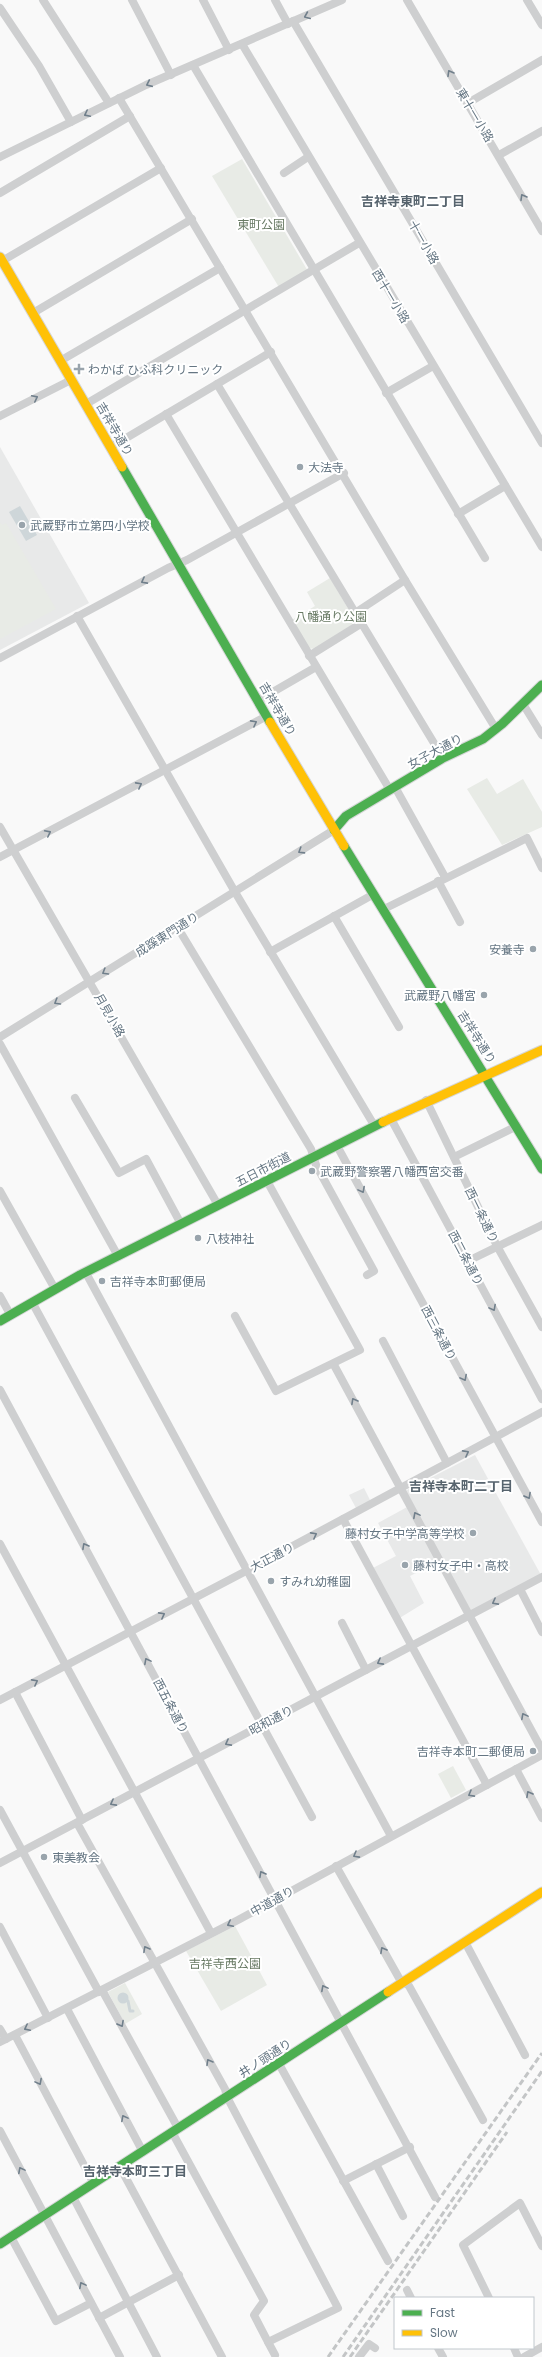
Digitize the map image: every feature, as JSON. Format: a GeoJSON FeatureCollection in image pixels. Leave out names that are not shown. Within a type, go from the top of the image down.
{"type":"FeatureCollection","features":[{"type":"Feature","properties":{"kind":"main road","name":"吉祥寺通り"},"geometry":{"type":"LineString","coordinates":[[1,259],[334,830],[485,1073],[542,1169]]}},
{"type":"Feature","properties":{"kind":"main road","name":"女子大通り"},"geometry":{"type":"LineString","coordinates":[[334,830],[346,816],[443,758],[483,739],[496,729],[542,685]]}},
{"type":"Feature","properties":{"kind":"main road","name":"五日市街道"},"geometry":{"type":"LineString","coordinates":[[0,1321],[55,1289],[118,1256],[390,1117],[485,1073],[542,1050]]}},
{"type":"Feature","properties":{"kind":"main road","name":"井ノ頭通り"},"geometry":{"type":"LineString","coordinates":[[0,2244],[542,1892]]}},
{"type":"Feature","properties":{"kind":"street"},"geometry":{"type":"LineString","coordinates":[[43,0],[109,103]]}},
{"type":"Feature","properties":{"kind":"street"},"geometry":{"type":"LineString","coordinates":[[132,0],[171,75]]}},
{"type":"Feature","properties":{"kind":"street"},"geometry":{"type":"LineString","coordinates":[[203,0],[229,50]]}},
{"type":"Feature","properties":{"kind":"street","name":"十一小路"},"geometry":{"type":"LineString","coordinates":[[275,0],[291,23],[542,443]]}},
{"type":"Feature","properties":{"kind":"street"},"geometry":{"type":"LineString","coordinates":[[0,157],[119,98],[342,0]]}},
{"type":"Feature","properties":{"kind":"street","name":"東十一小路"},"geometry":{"type":"LineString","coordinates":[[407,0],[499,155],[542,231]]}},
{"type":"Feature","properties":{"kind":"street"},"geometry":{"type":"LineString","coordinates":[[527,0],[542,25]]}},
{"type":"Feature","properties":{"kind":"street"},"geometry":{"type":"LineString","coordinates":[[0,8],[38,66],[71,122]]}},
{"type":"Feature","properties":{"kind":"street","name":"西十一小路"},"geometry":{"type":"LineString","coordinates":[[242,44],[359,243],[542,548]]}},
{"type":"Feature","properties":{"kind":"street"},"geometry":{"type":"LineString","coordinates":[[468,103],[542,60]]}},
{"type":"Feature","properties":{"kind":"street"},"geometry":{"type":"LineString","coordinates":[[193,65],[313,270],[485,558]]}},
{"type":"Feature","properties":{"kind":"street"},"geometry":{"type":"LineString","coordinates":[[119,98],[344,473],[405,580],[496,729]]}},
{"type":"Feature","properties":{"kind":"street"},"geometry":{"type":"LineString","coordinates":[[0,194],[130,116]]}},
{"type":"Feature","properties":{"kind":"street"},"geometry":{"type":"LineString","coordinates":[[499,155],[542,131]]}},
{"type":"Feature","properties":{"kind":"street"},"geometry":{"type":"LineString","coordinates":[[284,173],[308,157]]}},
{"type":"Feature","properties":{"kind":"street"},"geometry":{"type":"LineString","coordinates":[[1,259],[161,168]]}},
{"type":"Feature","properties":{"kind":"street"},"geometry":{"type":"LineString","coordinates":[[33,313],[192,219]]}},
{"type":"Feature","properties":{"kind":"street"},"geometry":{"type":"LineString","coordinates":[[86,404],[359,243]]}},
{"type":"Feature","properties":{"kind":"street"},"geometry":{"type":"LineString","coordinates":[[60,361],[220,268]]}},
{"type":"Feature","properties":{"kind":"street"},"geometry":{"type":"LineString","coordinates":[[111,447],[271,352]]}},
{"type":"Feature","properties":{"kind":"street"},"geometry":{"type":"LineString","coordinates":[[386,393],[433,366]]}},
{"type":"Feature","properties":{"kind":"street"},"geometry":{"type":"LineString","coordinates":[[0,416],[71,380]]}},
{"type":"Feature","properties":{"kind":"street"},"geometry":{"type":"LineString","coordinates":[[217,384],[443,758]]}},
{"type":"Feature","properties":{"kind":"street"},"geometry":{"type":"LineString","coordinates":[[166,414],[309,656],[393,789],[442,879],[460,922]]}},
{"type":"Feature","properties":{"kind":"street"},"geometry":{"type":"LineString","coordinates":[[0,658],[76,616],[179,564],[344,473]]}},
{"type":"Feature","properties":{"kind":"street"},"geometry":{"type":"LineString","coordinates":[[458,514],[505,486]]}},
{"type":"Feature","properties":{"kind":"street"},"geometry":{"type":"LineString","coordinates":[[356,613],[405,580]]}},
{"type":"Feature","properties":{"kind":"street"},"geometry":{"type":"LineString","coordinates":[[76,616],[270,952],[349,1080],[374,1125]]}},
{"type":"Feature","properties":{"kind":"street"},"geometry":{"type":"LineString","coordinates":[[309,656],[362,623]]}},
{"type":"Feature","properties":{"kind":"street"},"geometry":{"type":"LineString","coordinates":[[258,700],[316,667]]}},
{"type":"Feature","properties":{"kind":"street"},"geometry":{"type":"LineString","coordinates":[[523,704],[542,735]]}},
{"type":"Feature","properties":{"kind":"street"},"geometry":{"type":"LineString","coordinates":[[0,857],[267,716]]}},
{"type":"Feature","properties":{"kind":"street","name":"月見小路"},"geometry":{"type":"LineString","coordinates":[[0,827],[218,1205]]}},
{"type":"Feature","properties":{"kind":"street","name":"成蹊東門通り"},"geometry":{"type":"LineString","coordinates":[[0,1036],[178,928],[334,830]]}},
{"type":"Feature","properties":{"kind":"street"},"geometry":{"type":"LineString","coordinates":[[384,909],[527,838],[542,868]]}},
{"type":"Feature","properties":{"kind":"street"},"geometry":{"type":"LineString","coordinates":[[270,952],[374,894]]}},
{"type":"Feature","properties":{"kind":"street"},"geometry":{"type":"LineString","coordinates":[[334,916],[399,1027]]}},
{"type":"Feature","properties":{"kind":"street"},"geometry":{"type":"LineString","coordinates":[[178,928],[311,1149],[313,1156],[374,1271],[367,1275]]}},
{"type":"Feature","properties":{"kind":"street"},"geometry":{"type":"LineString","coordinates":[[0,1044],[118,1256]]}},
{"type":"Feature","properties":{"kind":"street"},"geometry":{"type":"LineString","coordinates":[[75,1098],[119,1173],[146,1159],[181,1224]]}},
{"type":"Feature","properties":{"kind":"street","name":"西一条通り"},"geometry":{"type":"LineString","coordinates":[[426,1100],[498,1246],[542,1327]]}},
{"type":"Feature","properties":{"kind":"street","name":"西二条通り"},"geometry":{"type":"LineString","coordinates":[[390,1117],[542,1399]]}},
{"type":"Feature","properties":{"kind":"street"},"geometry":{"type":"LineString","coordinates":[[454,1157],[517,1126]]}},
{"type":"Feature","properties":{"kind":"street","name":"西三条通り"},"geometry":{"type":"LineString","coordinates":[[336,1144],[542,1522]]}},
{"type":"Feature","properties":{"kind":"street"},"geometry":{"type":"LineString","coordinates":[[235,1316],[276,1391],[334,1365],[360,1350],[267,1181]]}},
{"type":"Feature","properties":{"kind":"street"},"geometry":{"type":"LineString","coordinates":[[0,1191],[55,1289]]}},
{"type":"Feature","properties":{"kind":"street"},"geometry":{"type":"LineString","coordinates":[[468,1261],[542,1225]]}},
{"type":"Feature","properties":{"kind":"street"},"geometry":{"type":"LineString","coordinates":[[86,1273],[391,1836]]}},
{"type":"Feature","properties":{"kind":"street"},"geometry":{"type":"LineString","coordinates":[[0,1296],[10,1314]]}},
{"type":"Feature","properties":{"kind":"street"},"geometry":{"type":"LineString","coordinates":[[32,1302],[194,1598],[261,1726],[312,1817]]}},
{"type":"Feature","properties":{"kind":"street"},"geometry":{"type":"LineString","coordinates":[[383,1341],[447,1463]]}},
{"type":"Feature","properties":{"kind":"street"},"geometry":{"type":"LineString","coordinates":[[334,1365],[542,1750]]}},
{"type":"Feature","properties":{"kind":"street","name":"西五条通り"},"geometry":{"type":"LineString","coordinates":[[0,1390],[410,2147],[435,2197]]}},
{"type":"Feature","properties":{"kind":"street","name":"大正通り"},"geometry":{"type":"LineString","coordinates":[[0,1700],[248,1570],[542,1412]]}},
{"type":"Feature","properties":{"kind":"street"},"geometry":{"type":"LineString","coordinates":[[343,1519],[486,1785]]}},
{"type":"Feature","properties":{"kind":"street"},"geometry":{"type":"LineString","coordinates":[[0,1544],[136,1792],[211,1934]]}},
{"type":"Feature","properties":{"kind":"street","name":"昭和通り"},"geometry":{"type":"LineString","coordinates":[[0,1863],[542,1577]]}},
{"type":"Feature","properties":{"kind":"street"},"geometry":{"type":"LineString","coordinates":[[520,1589],[542,1632]]}},
{"type":"Feature","properties":{"kind":"street"},"geometry":{"type":"LineString","coordinates":[[342,1624],[366,1670]]}},
{"type":"Feature","properties":{"kind":"street"},"geometry":{"type":"LineString","coordinates":[[15,1692],[79,1821],[153,1963],[225,2089],[226,2097],[338,2308],[268,2342]]}},
{"type":"Feature","properties":{"kind":"street","name":"中道通り"},"geometry":{"type":"LineString","coordinates":[[3,2041],[276,1900],[542,1755]]}},
{"type":"Feature","properties":{"kind":"street"},"geometry":{"type":"LineString","coordinates":[[516,1770],[542,1818]]}},
{"type":"Feature","properties":{"kind":"street"},"geometry":{"type":"LineString","coordinates":[[0,1810],[101,1991],[264,2301],[254,2315],[275,2355]]}},
{"type":"Feature","properties":{"kind":"street"},"geometry":{"type":"LineString","coordinates":[[336,1866],[399,1978],[409,1986],[483,2120]]}},
{"type":"Feature","properties":{"kind":"street"},"geometry":{"type":"LineString","coordinates":[[0,1927],[48,2018]]}},
{"type":"Feature","properties":{"kind":"street"},"geometry":{"type":"LineString","coordinates":[[465,1942],[525,2055]]}},
{"type":"Feature","properties":{"kind":"street"},"geometry":{"type":"LineString","coordinates":[[67,2009],[143,2152]]}},
{"type":"Feature","properties":{"kind":"street"},"geometry":{"type":"LineString","coordinates":[[0,2029],[3,2041]]}},
{"type":"Feature","properties":{"kind":"street"},"geometry":{"type":"LineString","coordinates":[[14,2035],[94,2184]]}},
{"type":"Feature","properties":{"kind":"street"},"geometry":{"type":"LineString","coordinates":[[279,2064],[388,2261]]}},
{"type":"Feature","properties":{"kind":"street"},"geometry":{"type":"LineString","coordinates":[[0,2131],[120,2357]]}},
{"type":"Feature","properties":{"kind":"street"},"geometry":{"type":"LineString","coordinates":[[343,2181],[410,2147]]}},
{"type":"Feature","properties":{"kind":"street"},"geometry":{"type":"LineString","coordinates":[[376,2164],[403,2216]]}},
{"type":"Feature","properties":{"kind":"street"},"geometry":{"type":"LineString","coordinates":[[120,2167],[222,2357]]}},
{"type":"Feature","properties":{"kind":"street"},"geometry":{"type":"LineString","coordinates":[[73,2197],[157,2357]]}},
{"type":"Feature","properties":{"kind":"street"},"geometry":{"type":"LineString","coordinates":[[489,2297],[463,2245],[520,2203],[542,2246]]}},
{"type":"Feature","properties":{"kind":"street"},"geometry":{"type":"LineString","coordinates":[[11,2237],[56,2321],[91,2303]]}},
{"type":"Feature","properties":{"kind":"street"},"geometry":{"type":"LineString","coordinates":[[99,2318],[179,2275]]}},
{"type":"Feature","properties":{"kind":"street"},"geometry":{"type":"LineString","coordinates":[[407,2290],[410,2297]]}},
{"type":"Feature","properties":{"kind":"street"},"geometry":{"type":"LineString","coordinates":[[359,2357],[369,2344],[375,2348]]}},
{"type":"Feature","properties":{"kind":"street"},"geometry":{"type":"LineString","coordinates":[[524,2357],[542,2347]]}},
{"type":"Feature","properties":{"kind":"shaded area","name":"武蔵野市立第四小学校"},"geometry":{"type":"Polygon","coordinates":[[[0,447],[89,603],[0,650],[0,447]]]}},
{"type":"Feature","properties":{"kind":"shaded area"},"geometry":{"type":"Polygon","coordinates":[[[20,506],[37,535],[26,541],[9,512],[20,506]]]}},
{"type":"Feature","properties":{"kind":"shaded area","name":"藤村女子中学高等学校"},"geometry":{"type":"Polygon","coordinates":[[[475,1455],[541,1575],[471,1611],[405,1491],[475,1455]]]}},
{"type":"Feature","properties":{"kind":"shaded area"},"geometry":{"type":"Polygon","coordinates":[[[364,1488],[371,1502],[357,1510],[349,1495],[364,1488]]]}},
{"type":"Feature","properties":{"kind":"shaded area","name":"藤村女子中・高校"},"geometry":{"type":"Polygon","coordinates":[[[409,1506],[438,1562],[410,1576],[424,1603],[398,1619],[371,1569],[396,1556],[378,1523],[409,1506]]]}},
{"type":"Feature","properties":{"kind":"shaded area"},"geometry":{"type":"Polygon","coordinates":[[[123,1992],[127,1994],[129,1998],[127,2002],[123,2004],[119,2002],[117,1998],[119,1994],[123,1992]]]}},
{"type":"Feature","properties":{"kind":"green space","name":"東町公園"},"geometry":{"type":"Polygon","coordinates":[[[242,159],[309,273],[280,289],[212,176],[242,159]]]}},
{"type":"Feature","properties":{"kind":"green space"},"geometry":{"type":"Polygon","coordinates":[[[0,522],[2,525],[6,523],[56,609],[0,639],[0,522]]]}},
{"type":"Feature","properties":{"kind":"green space","name":"八幡通り公園"},"geometry":{"type":"Polygon","coordinates":[[[330,578],[356,622],[314,649],[308,648],[292,620],[315,606],[307,592],[330,578]]]}},
{"type":"Feature","properties":{"kind":"green space"},"geometry":{"type":"Polygon","coordinates":[[[487,778],[497,794],[523,779],[542,812],[542,827],[502,845],[467,789],[487,778]]]}},
{"type":"Feature","properties":{"kind":"green space"},"geometry":{"type":"Polygon","coordinates":[[[453,1766],[466,1790],[451,1798],[438,1774],[453,1766]]]}},
{"type":"Feature","properties":{"kind":"green space","name":"吉祥寺西公園"},"geometry":{"type":"Polygon","coordinates":[[[235,1926],[267,1985],[221,2011],[186,1951],[235,1926]]]}},
{"type":"Feature","properties":{"kind":"green space"},"geometry":{"type":"Polygon","coordinates":[[[125,1983],[142,2014],[125,2024],[108,1992],[125,1983]]]}},
{"type":"Feature","properties":{"kind":"waterway"},"geometry":{"type":"LineString","coordinates":[[128,2001],[130,2011],[133,2011]]}},
{"type":"Feature","properties":{"kind":"railway"},"geometry":{"type":"LineString","coordinates":[[328,2357],[542,2053]]}},
{"type":"Feature","properties":{"kind":"railway"},"geometry":{"type":"LineString","coordinates":[[343,2357],[542,2071]]}},
{"type":"Feature","properties":{"kind":"railway"},"geometry":{"type":"LineString","coordinates":[[350,2357],[507,2132]]}},
{"type":"Feature","properties":{"kind":"traffic: fast"},"geometry":{"type":"LineString","coordinates":[[122,467],[270,722]]}},
{"type":"Feature","properties":{"kind":"traffic: fast"},"geometry":{"type":"LineString","coordinates":[[334,830],[346,816],[443,758],[483,739],[502,724],[542,685]]}},
{"type":"Feature","properties":{"kind":"traffic: fast"},"geometry":{"type":"LineString","coordinates":[[344,846],[542,1169]]}},
{"type":"Feature","properties":{"kind":"traffic: fast"},"geometry":{"type":"LineString","coordinates":[[0,1321],[80,1275],[383,1122]]}},
{"type":"Feature","properties":{"kind":"traffic: fast"},"geometry":{"type":"LineString","coordinates":[[0,2244],[388,1992]]}},
{"type":"Feature","properties":{"kind":"traffic: slow"},"geometry":{"type":"LineString","coordinates":[[0,257],[122,467]]}},
{"type":"Feature","properties":{"kind":"traffic: slow"},"geometry":{"type":"LineString","coordinates":[[270,722],[344,846]]}},
{"type":"Feature","properties":{"kind":"traffic: slow"},"geometry":{"type":"LineString","coordinates":[[383,1122],[542,1050]]}},
{"type":"Feature","properties":{"kind":"traffic: slow"},"geometry":{"type":"LineString","coordinates":[[388,1992],[542,1892]]}},
{"type":"Feature","properties":{"kind":"place","name":"わかば ひふ科クリニック"},"geometry":{"type":"Point","coordinates":[79,369]}},
{"type":"Feature","properties":{"kind":"place","name":"大法寺"},"geometry":{"type":"Point","coordinates":[300,467]}},
{"type":"Feature","properties":{"kind":"place","name":"武蔵野市立第四小学校"},"geometry":{"type":"Point","coordinates":[22,525]}},
{"type":"Feature","properties":{"kind":"place","name":"安養寺"},"geometry":{"type":"Point","coordinates":[533,949]}},
{"type":"Feature","properties":{"kind":"place","name":"武蔵野八幡宮"},"geometry":{"type":"Point","coordinates":[484,995]}},
{"type":"Feature","properties":{"kind":"place","name":"武蔵野警察署八幡西宮交番"},"geometry":{"type":"Point","coordinates":[312,1171]}},
{"type":"Feature","properties":{"kind":"place","name":"八枝神社"},"geometry":{"type":"Point","coordinates":[198,1238]}},
{"type":"Feature","properties":{"kind":"place","name":"吉祥寺本町郵便局"},"geometry":{"type":"Point","coordinates":[102,1281]}},
{"type":"Feature","properties":{"kind":"place","name":"藤村女子中学高等学校"},"geometry":{"type":"Point","coordinates":[473,1533]}},
{"type":"Feature","properties":{"kind":"place","name":"藤村女子中・高校"},"geometry":{"type":"Point","coordinates":[405,1565]}},
{"type":"Feature","properties":{"kind":"place","name":"すみれ幼稚園"},"geometry":{"type":"Point","coordinates":[271,1581]}},
{"type":"Feature","properties":{"kind":"place","name":"吉祥寺本町二郵便局"},"geometry":{"type":"Point","coordinates":[533,1751]}},
{"type":"Feature","properties":{"kind":"place","name":"東美教会"},"geometry":{"type":"Point","coordinates":[44,1857]}},
{"type":"Feature","properties":{"kind":"district","name":"吉祥寺東町二丁目"},"geometry":{"type":"Point","coordinates":[413,201]}},
{"type":"Feature","properties":{"kind":"district","name":"吉祥寺本町二丁目"},"geometry":{"type":"Point","coordinates":[461,1486]}},
{"type":"Feature","properties":{"kind":"district","name":"吉祥寺本町三丁目"},"geometry":{"type":"Point","coordinates":[135,2171]}}]}
